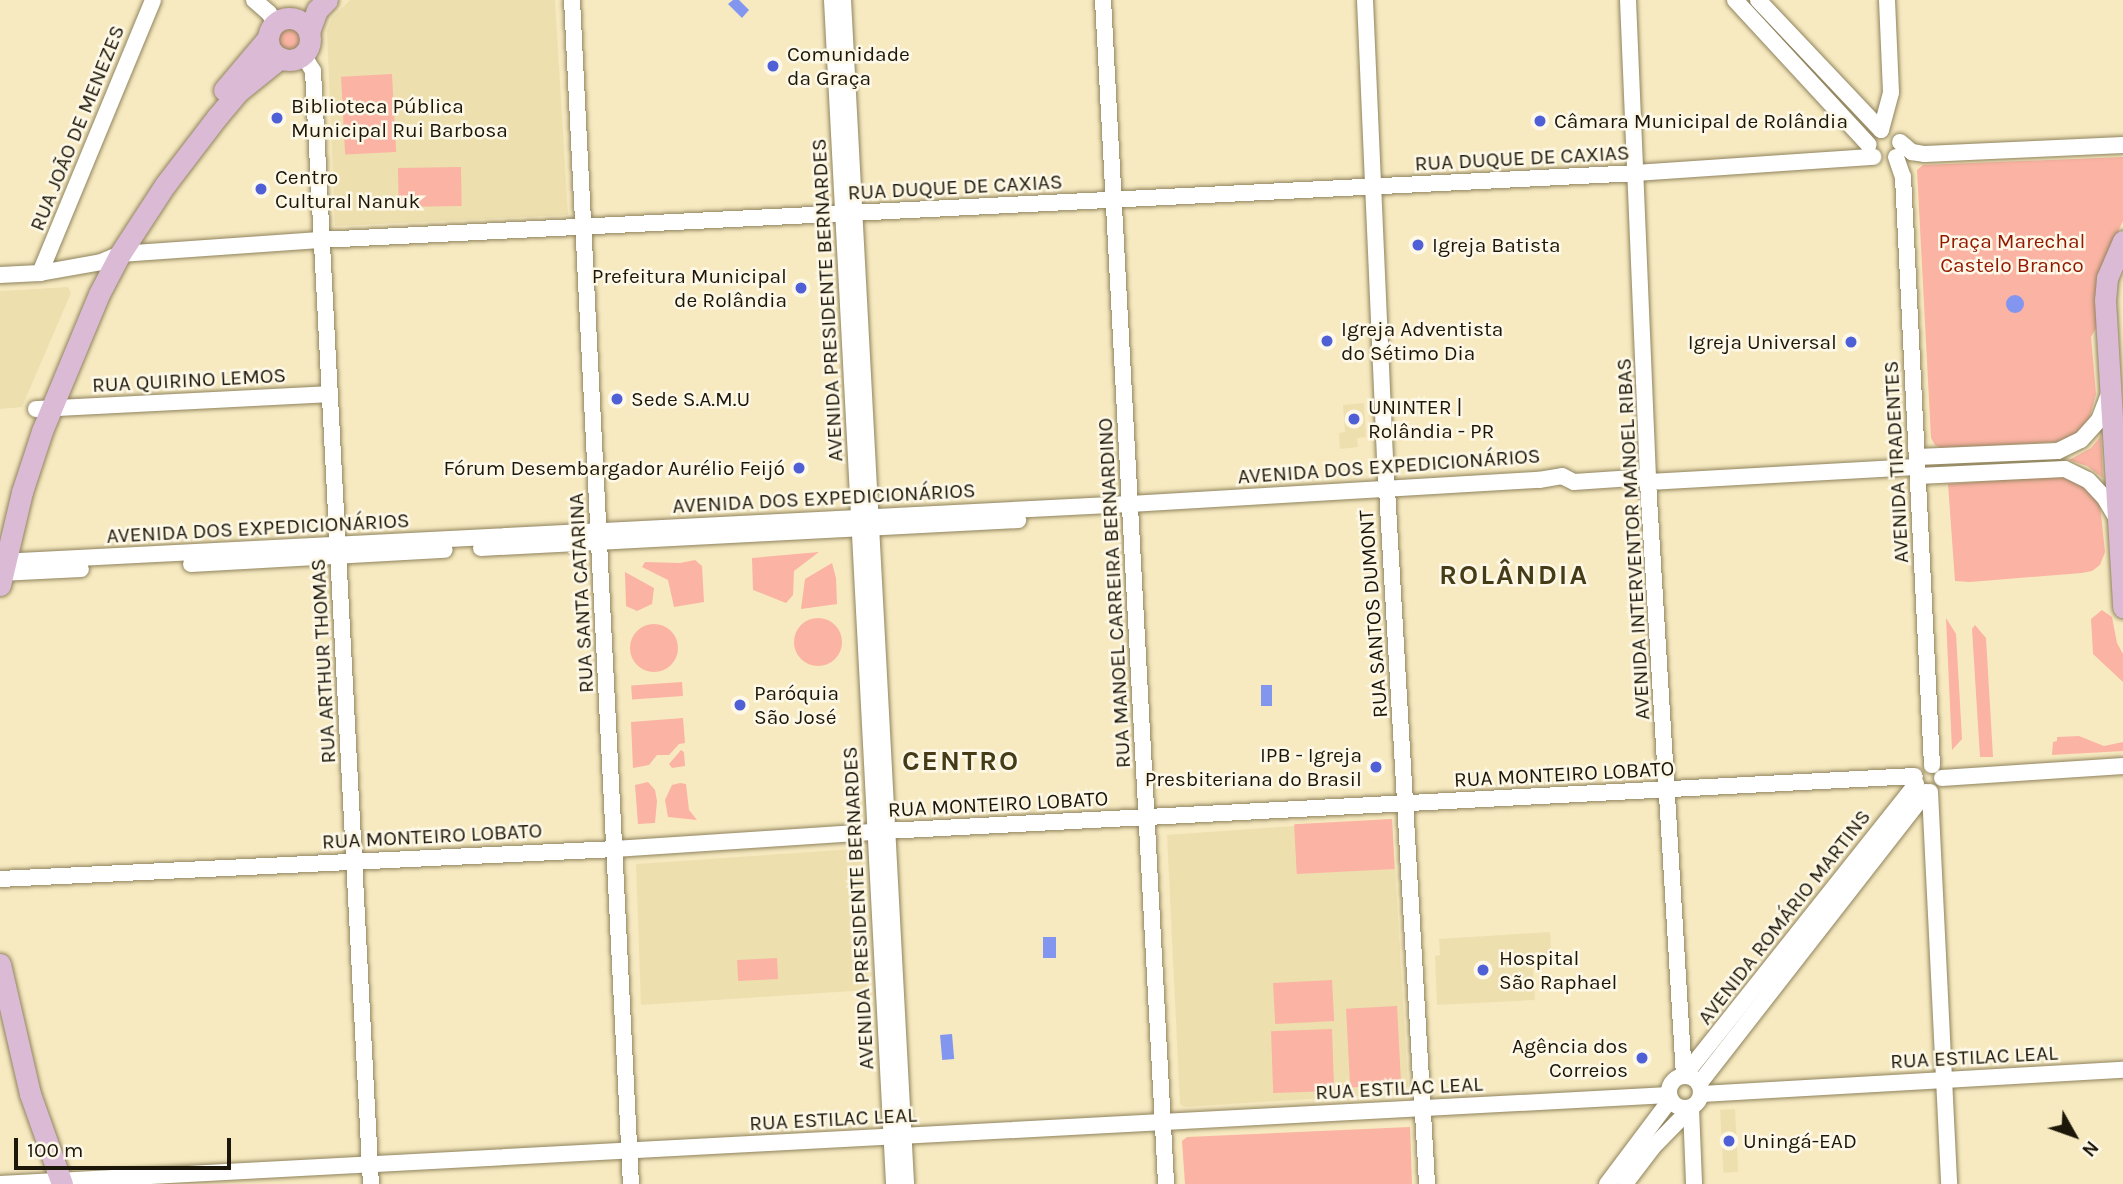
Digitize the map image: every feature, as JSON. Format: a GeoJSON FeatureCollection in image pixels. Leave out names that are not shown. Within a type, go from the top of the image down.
{"type":"FeatureCollection","features":[{"type":"Feature","properties":{"kind":"main road"},"geometry":{"type":"LineString","coordinates":[[0,523],[43,409],[99,294],[110,258],[180,155],[271,30],[303,0]]}},
{"type":"Feature","properties":{"kind":"main road"},"geometry":{"type":"LineString","coordinates":[[271,30],[269,46],[280,58],[288,60],[303,54],[310,40],[309,32],[317,10],[327,0]]}},
{"type":"Feature","properties":{"kind":"main road"},"geometry":{"type":"LineString","coordinates":[[271,30],[290,18],[298,20],[309,32]]}},
{"type":"Feature","properties":{"kind":"main road"},"geometry":{"type":"LineString","coordinates":[[180,155],[239,91],[280,58]]}},
{"type":"Feature","properties":{"kind":"main road"},"geometry":{"type":"LineString","coordinates":[[2123,241],[2110,269],[2106,289],[2123,607]]}},
{"type":"Feature","properties":{"kind":"main road"},"geometry":{"type":"LineString","coordinates":[[2109,363],[2114,315],[2123,301]]}},
{"type":"Feature","properties":{"kind":"main road"},"geometry":{"type":"LineString","coordinates":[[1,571],[43,409]]}},
{"type":"Feature","properties":{"kind":"main road"},"geometry":{"type":"LineString","coordinates":[[0,964],[2,992],[55,1183]]}},
{"type":"Feature","properties":{"kind":"main road"},"geometry":{"type":"LineString","coordinates":[[0,1030],[17,1096],[55,1183]]}},
{"type":"Feature","properties":{"kind":"street","name":"RUA JOÃO DE MENEZES"},"geometry":{"type":"LineString","coordinates":[[40,273],[153,0]]}},
{"type":"Feature","properties":{"kind":"street"},"geometry":{"type":"LineString","coordinates":[[254,0],[269,13],[271,30]]}},
{"type":"Feature","properties":{"kind":"street","name":"RUA SANTA CATARINA"},"geometry":{"type":"LineString","coordinates":[[572,0],[631,1184]]}},
{"type":"Feature","properties":{"kind":"street","name":"AVENIDA PRESIDENTE BERNARDES"},"geometry":{"type":"LineString","coordinates":[[832,0],[859,383],[876,758],[898,1137],[906,1184]]}},
{"type":"Feature","properties":{"kind":"street","name":"AVENIDA PRESIDENTE BERNARDES"},"geometry":{"type":"LineString","coordinates":[[843,0],[849,214]]}},
{"type":"Feature","properties":{"kind":"street","name":"RUA MANOEL CARREIRA BERNARDINO"},"geometry":{"type":"LineString","coordinates":[[1103,0],[1166,1184]]}},
{"type":"Feature","properties":{"kind":"street","name":"RUA SANTOS DUMONT"},"geometry":{"type":"LineString","coordinates":[[1365,0],[1387,492],[1427,1184]]}},
{"type":"Feature","properties":{"kind":"street","name":"AVENIDA INTERVENTOR MANOEL RIBAS"},"geometry":{"type":"LineString","coordinates":[[1628,0],[1648,480],[1684,1076]]}},
{"type":"Feature","properties":{"kind":"street"},"geometry":{"type":"LineString","coordinates":[[1735,0],[1881,161],[1898,150],[1925,155],[2123,145]]}},
{"type":"Feature","properties":{"kind":"street"},"geometry":{"type":"LineString","coordinates":[[1758,0],[1881,130]]}},
{"type":"Feature","properties":{"kind":"street"},"geometry":{"type":"LineString","coordinates":[[1881,130],[1891,92],[1887,0]]}},
{"type":"Feature","properties":{"kind":"street","name":"RUA ARTHUR THOMAS"},"geometry":{"type":"LineString","coordinates":[[303,54],[313,71],[371,1184]]}},
{"type":"Feature","properties":{"kind":"street"},"geometry":{"type":"LineString","coordinates":[[1871,151],[1874,134],[1881,130],[1890,131],[1898,150]]}},
{"type":"Feature","properties":{"kind":"street","name":"AVENIDA TIRADENTES"},"geometry":{"type":"LineString","coordinates":[[1898,150],[1903,177],[1917,467],[1937,771]]}},
{"type":"Feature","properties":{"kind":"street","name":"RUA DUQUE DE CAXIAS"},"geometry":{"type":"LineString","coordinates":[[0,275],[40,273],[110,258],[320,240],[1636,173],[1871,151]]}},
{"type":"Feature","properties":{"kind":"street","name":"AVENIDA DOS EXPEDICIONÁRIOS"},"geometry":{"type":"LineString","coordinates":[[1917,467],[2058,451],[2081,440],[2099,420],[2110,391]]}},
{"type":"Feature","properties":{"kind":"street","name":"RUA QUIRINO LEMOS"},"geometry":{"type":"LineString","coordinates":[[43,409],[329,394]]}},
{"type":"Feature","properties":{"kind":"street","name":"AVENIDA DOS EXPEDICIONÁRIOS"},"geometry":{"type":"LineString","coordinates":[[1,571],[142,561],[1130,509],[1387,492],[1562,476],[1574,482],[1917,467],[2064,469],[2088,480],[2104,497],[2117,520]]}},
{"type":"Feature","properties":{"kind":"street"},"geometry":{"type":"LineString","coordinates":[[1950,1184],[1921,766],[1937,771],[2123,766]]}},
{"type":"Feature","properties":{"kind":"street","name":"AVENIDA ROMÁRIO MARTINS"},"geometry":{"type":"LineString","coordinates":[[1684,1076],[1828,907],[1922,786],[1936,789],[1937,771]]}},
{"type":"Feature","properties":{"kind":"street","name":"RUA MONTEIRO LOBATO"},"geometry":{"type":"LineString","coordinates":[[0,879],[615,849],[880,831],[1668,789],[1922,786]]}},
{"type":"Feature","properties":{"kind":"street","name":"AVENIDA ROMÁRIO MARTINS"},"geometry":{"type":"LineString","coordinates":[[1700,1089],[1828,907]]}},
{"type":"Feature","properties":{"kind":"street","name":"RUA ESTILAC LEAL"},"geometry":{"type":"LineString","coordinates":[[1700,1089],[2123,1070]]}},
{"type":"Feature","properties":{"kind":"street"},"geometry":{"type":"LineString","coordinates":[[1607,1184],[1669,1097],[1679,1077],[1695,1079],[1700,1089],[1690,1108],[1625,1184]]}},
{"type":"Feature","properties":{"kind":"street"},"geometry":{"type":"LineString","coordinates":[[1669,1097],[1683,1109],[1690,1108]]}},
{"type":"Feature","properties":{"kind":"street","name":"RUA ESTILAC LEAL"},"geometry":{"type":"LineString","coordinates":[[0,1184],[1423,1107],[1669,1097]]}},
{"type":"Feature","properties":{"kind":"street"},"geometry":{"type":"LineString","coordinates":[[1690,1108],[1694,1184]]}},
{"type":"Feature","properties":{"kind":"street","name":"AVENIDA PRESIDENTE BERNARDES"},"geometry":{"type":"LineString","coordinates":[[894,1184],[898,1137]]}},
{"type":"Feature","properties":{"kind":"shaded area"},"geometry":{"type":"Polygon","coordinates":[[[350,0],[555,0],[568,215],[335,226],[327,31],[332,18],[350,0]]]}},
{"type":"Feature","properties":{"kind":"shaded area"},"geometry":{"type":"Polygon","coordinates":[[[68,287],[71,293],[22,407],[0,409],[0,291],[68,287]]]}},
{"type":"Feature","properties":{"kind":"shaded area","name":"UNINTER | Rolândia - PR"},"geometry":{"type":"Polygon","coordinates":[[[1364,403],[1366,437],[1357,438],[1358,447],[1340,449],[1339,433],[1345,432],[1343,405],[1364,403]]]}},
{"type":"Feature","properties":{"kind":"shaded area"},"geometry":{"type":"Polygon","coordinates":[[[1392,819],[1408,1086],[1402,1093],[1184,1107],[1180,1104],[1167,835],[1392,819]]]}},
{"type":"Feature","properties":{"kind":"shaded area"},"geometry":{"type":"Polygon","coordinates":[[[853,849],[862,857],[868,990],[641,1005],[636,864],[853,849]]]}},
{"type":"Feature","properties":{"kind":"shaded area"},"geometry":{"type":"Polygon","coordinates":[[[1550,932],[1552,966],[1533,967],[1535,1000],[1437,1005],[1435,956],[1440,955],[1439,939],[1550,932]]]}},
{"type":"Feature","properties":{"kind":"shaded area","name":"Uningá-EAD"},"geometry":{"type":"Polygon","coordinates":[[[1735,1109],[1738,1172],[1723,1173],[1720,1110],[1735,1109]]]}},
{"type":"Feature","properties":{"kind":"green space"},"geometry":{"type":"Polygon","coordinates":[[[289,25],[298,29],[302,38],[298,47],[289,51],[280,47],[276,38],[280,29],[289,25]]]}},
{"type":"Feature","properties":{"kind":"green space"},"geometry":{"type":"Polygon","coordinates":[[[392,74],[396,152],[345,155],[341,77],[392,74]]]}},
{"type":"Feature","properties":{"kind":"green space","name":"Praça Marechal Castelo Branco"},"geometry":{"type":"Polygon","coordinates":[[[2123,157],[2123,221],[2109,251],[2099,323],[2091,337],[2096,394],[2089,419],[2075,434],[2057,442],[1941,448],[1935,445],[1931,438],[1917,170],[1923,165],[2123,157]]]}},
{"type":"Feature","properties":{"kind":"green space"},"geometry":{"type":"Polygon","coordinates":[[[461,167],[462,206],[399,207],[398,168],[461,167]]]}},
{"type":"Feature","properties":{"kind":"green space"},"geometry":{"type":"Polygon","coordinates":[[[2101,436],[2103,478],[2087,466],[2069,460],[2091,448],[2101,436]]]}},
{"type":"Feature","properties":{"kind":"green space"},"geometry":{"type":"Polygon","coordinates":[[[2057,476],[2069,478],[2091,490],[2100,505],[2105,552],[2100,565],[2092,571],[2082,573],[1955,581],[1948,484],[2057,476]]]}},
{"type":"Feature","properties":{"kind":"green space"},"geometry":{"type":"Polygon","coordinates":[[[819,552],[794,571],[793,595],[786,603],[753,590],[752,558],[819,552]]]}},
{"type":"Feature","properties":{"kind":"green space"},"geometry":{"type":"Polygon","coordinates":[[[695,560],[702,566],[704,602],[674,607],[668,580],[642,567],[645,562],[680,563],[695,560]]]}},
{"type":"Feature","properties":{"kind":"green space"},"geometry":{"type":"Polygon","coordinates":[[[832,563],[836,578],[837,604],[801,609],[805,579],[832,563]]]}},
{"type":"Feature","properties":{"kind":"green space"},"geometry":{"type":"Polygon","coordinates":[[[625,572],[654,588],[652,604],[637,611],[626,606],[625,572]]]}},
{"type":"Feature","properties":{"kind":"green space"},"geometry":{"type":"Polygon","coordinates":[[[2102,610],[2112,617],[2117,643],[2123,654],[2123,682],[2093,654],[2091,619],[2102,610]]]}},
{"type":"Feature","properties":{"kind":"green space"},"geometry":{"type":"Polygon","coordinates":[[[818,618],[827,619],[835,625],[841,633],[841,651],[835,659],[827,665],[818,666],[809,665],[801,659],[795,651],[794,642],[795,633],[801,625],[809,619],[818,618]]]}},
{"type":"Feature","properties":{"kind":"green space"},"geometry":{"type":"Polygon","coordinates":[[[1946,618],[1956,634],[1962,739],[1952,750],[1946,618]]]}},
{"type":"Feature","properties":{"kind":"green space"},"geometry":{"type":"Polygon","coordinates":[[[654,624],[663,625],[671,631],[677,639],[677,657],[671,665],[663,671],[654,672],[645,671],[637,665],[631,657],[630,648],[631,639],[637,631],[645,625],[654,624]]]}},
{"type":"Feature","properties":{"kind":"green space"},"geometry":{"type":"Polygon","coordinates":[[[1975,625],[1986,638],[1993,757],[1980,757],[1972,629],[1975,625]]]}},
{"type":"Feature","properties":{"kind":"green space"},"geometry":{"type":"Polygon","coordinates":[[[682,682],[683,696],[632,700],[631,686],[682,682]]]}},
{"type":"Feature","properties":{"kind":"green space"},"geometry":{"type":"Polygon","coordinates":[[[683,718],[685,743],[679,744],[669,755],[657,755],[649,765],[633,768],[631,722],[683,718]]]}},
{"type":"Feature","properties":{"kind":"green space"},"geometry":{"type":"Polygon","coordinates":[[[2079,736],[2104,746],[2123,742],[2123,751],[2052,755],[2053,742],[2057,741],[2057,737],[2079,736]]]}},
{"type":"Feature","properties":{"kind":"green space"},"geometry":{"type":"Polygon","coordinates":[[[681,750],[684,752],[685,766],[672,768],[669,764],[681,750]]]}},
{"type":"Feature","properties":{"kind":"green space"},"geometry":{"type":"Polygon","coordinates":[[[648,782],[655,790],[657,801],[655,823],[638,824],[635,785],[648,782]]]}},
{"type":"Feature","properties":{"kind":"green space"},"geometry":{"type":"Polygon","coordinates":[[[686,784],[689,810],[697,820],[668,817],[665,800],[672,785],[686,784]]]}},
{"type":"Feature","properties":{"kind":"green space"},"geometry":{"type":"Polygon","coordinates":[[[1392,819],[1395,869],[1297,874],[1294,824],[1392,819]]]}},
{"type":"Feature","properties":{"kind":"green space"},"geometry":{"type":"Polygon","coordinates":[[[777,958],[778,979],[738,981],[737,960],[777,958]]]}},
{"type":"Feature","properties":{"kind":"green space"},"geometry":{"type":"Polygon","coordinates":[[[1332,980],[1334,1021],[1275,1024],[1273,983],[1332,980]]]}},
{"type":"Feature","properties":{"kind":"green space"},"geometry":{"type":"Polygon","coordinates":[[[1397,1006],[1401,1085],[1350,1088],[1346,1009],[1397,1006]]]}},
{"type":"Feature","properties":{"kind":"green space"},"geometry":{"type":"Polygon","coordinates":[[[1332,1029],[1334,1091],[1273,1093],[1271,1031],[1332,1029]]]}},
{"type":"Feature","properties":{"kind":"green space"},"geometry":{"type":"Polygon","coordinates":[[[1410,1127],[1412,1184],[1185,1184],[1182,1141],[1187,1137],[1410,1127]]]}},
{"type":"Feature","properties":{"kind":"water"},"geometry":{"type":"Polygon","coordinates":[[[739,0],[749,10],[742,18],[728,4],[739,0]]]}},
{"type":"Feature","properties":{"kind":"water"},"geometry":{"type":"Polygon","coordinates":[[[2015,295],[2021,298],[2024,304],[2021,310],[2015,313],[2009,310],[2006,304],[2009,298],[2015,295]]]}},
{"type":"Feature","properties":{"kind":"water"},"geometry":{"type":"Polygon","coordinates":[[[1261,685],[1272,685],[1272,706],[1261,706],[1261,685]]]}},
{"type":"Feature","properties":{"kind":"water"},"geometry":{"type":"Polygon","coordinates":[[[1043,937],[1056,937],[1056,958],[1043,958],[1043,937]]]}},
{"type":"Feature","properties":{"kind":"water"},"geometry":{"type":"Polygon","coordinates":[[[952,1034],[954,1059],[942,1060],[940,1035],[952,1034]]]}},
{"type":"Feature","properties":{"kind":"place","name":"Comunidade da Graça"},"geometry":{"type":"Point","coordinates":[773,66]}},
{"type":"Feature","properties":{"kind":"place","name":"Biblioteca Pública Municipal Rui Barbosa"},"geometry":{"type":"Point","coordinates":[277,118]}},
{"type":"Feature","properties":{"kind":"place","name":"Câmara Municipal de Rolândia"},"geometry":{"type":"Point","coordinates":[1540,121]}},
{"type":"Feature","properties":{"kind":"place","name":"Centro Cultural Nanuk"},"geometry":{"type":"Point","coordinates":[261,189]}},
{"type":"Feature","properties":{"kind":"place","name":"Igreja Batista"},"geometry":{"type":"Point","coordinates":[1418,245]}},
{"type":"Feature","properties":{"kind":"place","name":"Prefeitura Municipal de Rolândia"},"geometry":{"type":"Point","coordinates":[801,288]}},
{"type":"Feature","properties":{"kind":"place","name":"Igreja Adventista do Sétimo Dia"},"geometry":{"type":"Point","coordinates":[1327,341]}},
{"type":"Feature","properties":{"kind":"place","name":"Igreja Universal"},"geometry":{"type":"Point","coordinates":[1851,342]}},
{"type":"Feature","properties":{"kind":"place","name":"Sede S.A.M.U"},"geometry":{"type":"Point","coordinates":[617,399]}},
{"type":"Feature","properties":{"kind":"place","name":"UNINTER | Rolândia - PR"},"geometry":{"type":"Point","coordinates":[1354,419]}},
{"type":"Feature","properties":{"kind":"place","name":"Fórum Desembargador Aurélio Feijó"},"geometry":{"type":"Point","coordinates":[799,468]}},
{"type":"Feature","properties":{"kind":"place","name":"Paróquia São José"},"geometry":{"type":"Point","coordinates":[740,705]}},
{"type":"Feature","properties":{"kind":"place","name":"IPB - Igreja Presbiteriana do Brasil"},"geometry":{"type":"Point","coordinates":[1376,767]}},
{"type":"Feature","properties":{"kind":"place","name":"Hospital São Raphael"},"geometry":{"type":"Point","coordinates":[1483,970]}},
{"type":"Feature","properties":{"kind":"place","name":"Agência dos Correios"},"geometry":{"type":"Point","coordinates":[1642,1058]}},
{"type":"Feature","properties":{"kind":"place","name":"Uningá-EAD"},"geometry":{"type":"Point","coordinates":[1729,1141]}},
{"type":"Feature","properties":{"kind":"district","name":"ROLÂNDIA"},"geometry":{"type":"Point","coordinates":[1514,575]}},
{"type":"Feature","properties":{"kind":"district","name":"CENTRO"},"geometry":{"type":"Point","coordinates":[961,761]}}]}
